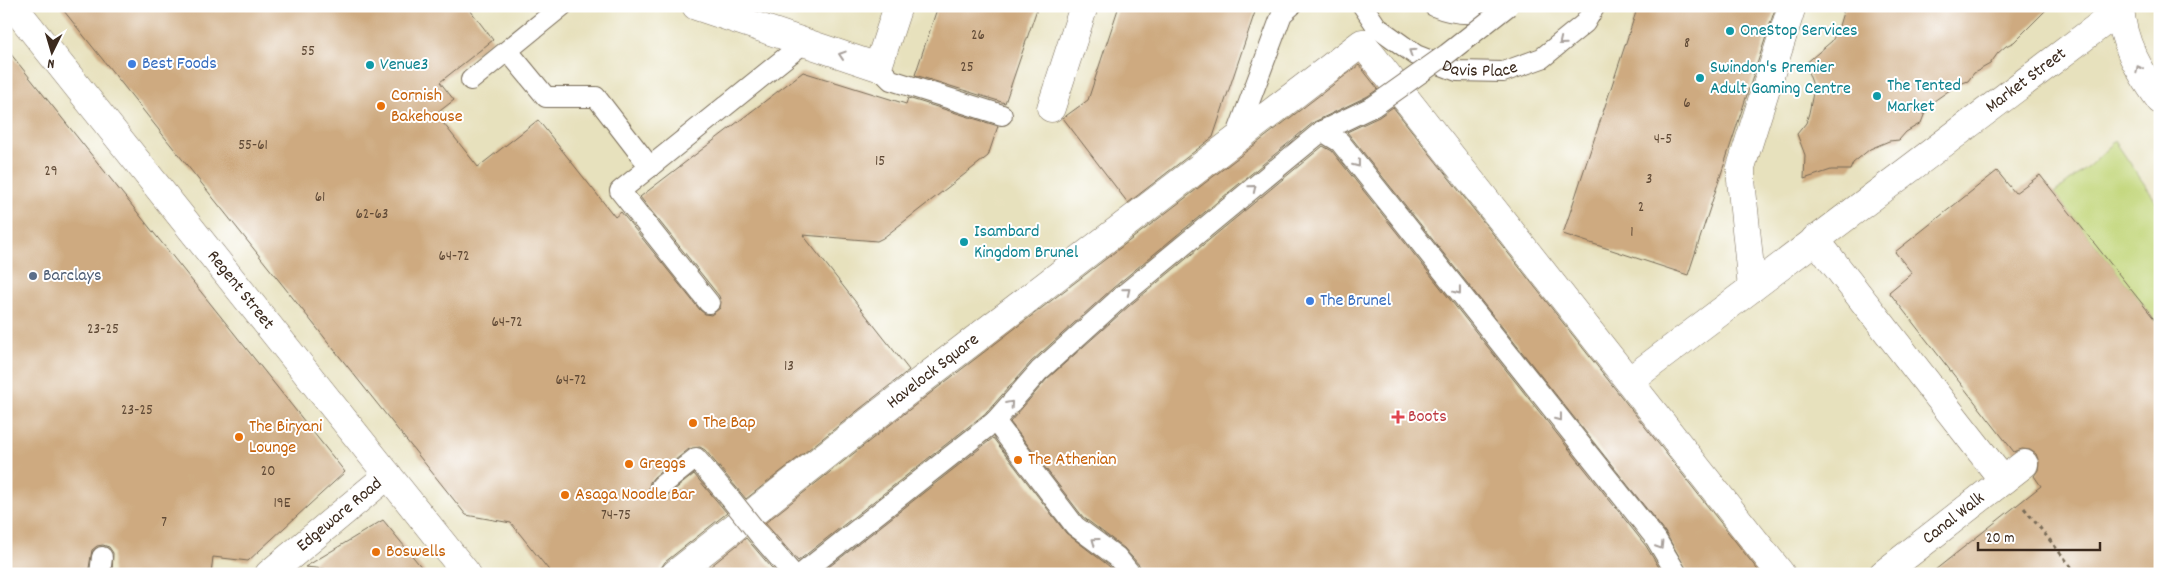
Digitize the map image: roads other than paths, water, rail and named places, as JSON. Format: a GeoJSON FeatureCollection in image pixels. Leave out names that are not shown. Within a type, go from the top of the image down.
{"type":"FeatureCollection","features":[{"type":"Feature","properties":{"kind":"street","name":"Regent Street"},"geometry":{"type":"LineString","coordinates":[[13,6],[467,574]]}},
{"type":"Feature","properties":{"kind":"street"},"geometry":{"type":"LineString","coordinates":[[696,6],[878,66],[898,6]]}},
{"type":"Feature","properties":{"kind":"street"},"geometry":{"type":"LineString","coordinates":[[1050,108],[1084,6]]}},
{"type":"Feature","properties":{"kind":"street"},"geometry":{"type":"LineString","coordinates":[[1752,288],[1740,180],[1741,167],[1792,6]]}},
{"type":"Feature","properties":{"kind":"street"},"geometry":{"type":"LineString","coordinates":[[2125,14],[2137,67],[2160,100]]}},
{"type":"Feature","properties":{"kind":"street","name":"Market Street"},"geometry":{"type":"LineString","coordinates":[[1629,381],[1825,232],[2125,14]]}},
{"type":"Feature","properties":{"kind":"street","name":"Havelock Square"},"geometry":{"type":"LineString","coordinates":[[675,574],[918,383],[1362,43],[1629,381]]}},
{"type":"Feature","properties":{"kind":"street"},"geometry":{"type":"LineString","coordinates":[[1825,232],[2003,480]]}},
{"type":"Feature","properties":{"kind":"street"},"geometry":{"type":"LineString","coordinates":[[1629,381],[1781,574]]}},
{"type":"Feature","properties":{"kind":"street","name":"Canal Walk"},"geometry":{"type":"LineString","coordinates":[[1883,574],[2024,464]]}},
{"type":"Feature","properties":{"kind":"street","name":"Edgeware Road"},"geometry":{"type":"LineString","coordinates":[[269,574],[388,475]]}},
{"type":"Feature","properties":{"kind":"lane"},"geometry":{"type":"LineString","coordinates":[[471,80],[562,6]]}},
{"type":"Feature","properties":{"kind":"lane"},"geometry":{"type":"LineString","coordinates":[[1235,140],[1282,14],[1291,6]]}},
{"type":"Feature","properties":{"kind":"lane","name":"Davis Place"},"geometry":{"type":"LineString","coordinates":[[1362,6],[1377,27],[1416,55],[1458,71],[1503,72],[1542,58],[1586,23],[1595,6]]}},
{"type":"Feature","properties":{"kind":"lane"},"geometry":{"type":"LineString","coordinates":[[1434,6],[1445,11],[1469,14],[1491,11],[1503,6]]}},
{"type":"Feature","properties":{"kind":"lane"},"geometry":{"type":"LineString","coordinates":[[801,574],[995,421],[1039,371],[1121,297],[1322,131],[1374,106],[1447,54],[1508,6]]}},
{"type":"Feature","properties":{"kind":"lane"},"geometry":{"type":"LineString","coordinates":[[709,303],[620,191],[805,42]]}},
{"type":"Feature","properties":{"kind":"lane"},"geometry":{"type":"LineString","coordinates":[[508,51],[546,97],[596,97],[650,167]]}},
{"type":"Feature","properties":{"kind":"lane"},"geometry":{"type":"LineString","coordinates":[[878,66],[891,80],[1002,115]]}},
{"type":"Feature","properties":{"kind":"lane"},"geometry":{"type":"LineString","coordinates":[[1322,131],[1340,142],[1656,540],[1677,574]]}},
{"type":"Feature","properties":{"kind":"lane"},"geometry":{"type":"LineString","coordinates":[[995,421],[1075,526],[1117,557],[1130,574]]}},
{"type":"Feature","properties":{"kind":"lane"},"geometry":{"type":"LineString","coordinates":[[660,486],[696,458],[793,574]]}},
{"type":"Feature","properties":{"kind":"place","name":"OneStop Services"},"geometry":{"type":"Point","coordinates":[1730,31]}},
{"type":"Feature","properties":{"kind":"place","name":"Best Foods"},"geometry":{"type":"Point","coordinates":[132,64]}},
{"type":"Feature","properties":{"kind":"place","name":"Venue3"},"geometry":{"type":"Point","coordinates":[370,65]}},
{"type":"Feature","properties":{"kind":"place","name":"Swindon's Premier Adult Gaming Centre"},"geometry":{"type":"Point","coordinates":[1700,78]}},
{"type":"Feature","properties":{"kind":"place","name":"The Tented Market"},"geometry":{"type":"Point","coordinates":[1877,96]}},
{"type":"Feature","properties":{"kind":"place","name":"Cornish Bakehouse"},"geometry":{"type":"Point","coordinates":[381,106]}},
{"type":"Feature","properties":{"kind":"place","name":"Isambard Kingdom Brunel"},"geometry":{"type":"Point","coordinates":[964,242]}},
{"type":"Feature","properties":{"kind":"place","name":"Barclays"},"geometry":{"type":"Point","coordinates":[33,276]}},
{"type":"Feature","properties":{"kind":"place","name":"The Brunel"},"geometry":{"type":"Point","coordinates":[1310,301]}},
{"type":"Feature","properties":{"kind":"place","name":"Boots"},"geometry":{"type":"Point","coordinates":[1398,417]}},
{"type":"Feature","properties":{"kind":"place","name":"The Bap"},"geometry":{"type":"Point","coordinates":[693,423]}},
{"type":"Feature","properties":{"kind":"place","name":"The Biryani Lounge"},"geometry":{"type":"Point","coordinates":[239,437]}},
{"type":"Feature","properties":{"kind":"place","name":"The Athenian"},"geometry":{"type":"Point","coordinates":[1018,460]}},
{"type":"Feature","properties":{"kind":"place","name":"Greggs"},"geometry":{"type":"Point","coordinates":[629,464]}},
{"type":"Feature","properties":{"kind":"place","name":"Asaga Noodle Bar"},"geometry":{"type":"Point","coordinates":[565,495]}},
{"type":"Feature","properties":{"kind":"place","name":"Boswells"},"geometry":{"type":"Point","coordinates":[376,552]}}]}
